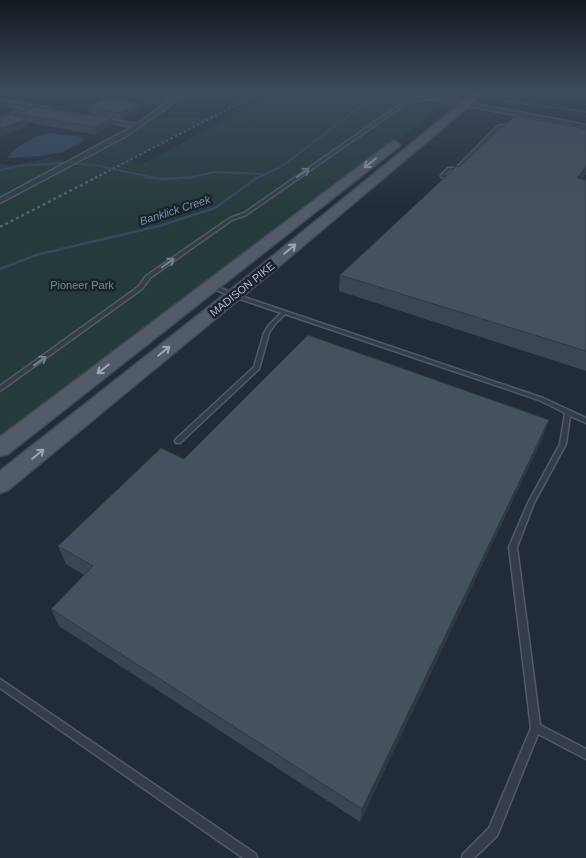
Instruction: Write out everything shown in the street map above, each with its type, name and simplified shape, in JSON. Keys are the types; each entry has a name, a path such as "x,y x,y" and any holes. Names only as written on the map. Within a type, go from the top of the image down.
{"main road":[{"name":"MADISON PIKE","path":"0,484 259,275 423,131"},
{"name":"MADISON PIKE","path":"0,448 405,136"}],"street":[{"path":"0,201 130,131"}],"lane":[{"path":"0,389 140,288 148,277 231,219 245,214 364,131"},
{"path":"457,169 494,131"},
{"path":"211,286 541,399 586,421"},
{"path":"178,441 257,368 261,359 264,337 285,312"},
{"path":"468,858 493,832 536,728 512,546 531,502 563,444 568,412"},
{"path":"0,682 252,858"},
{"path":"536,728 586,754"}],"green space":[{"name":"Pioneer Park","path":"126,131 185,131 129,160 142,164 204,131 410,131 0,448 0,164 17,165 48,158 73,162"}],"water":[{"path":"50,133 82,137 84,141 62,152 41,156 7,158 15,149 26,142"}],"building":[{"path":"498,131 586,131 586,166 577,178 586,180 586,351 340,275 457,166 459,167"},
{"path":"308,335 549,420 362,809 51,609 93,566 58,546 161,448 184,459"}],"waterway":[{"name":"Banklick Creek","path":"257,178 281,167 328,131"},
{"path":"0,170 18,166 61,163 95,165 155,178"},
{"path":"192,177 215,172 262,174"},
{"path":"145,177 164,179 192,177"},
{"name":"Banklick Creek","path":"0,269 36,255 159,226 215,208 258,177"}],"railway":[{"path":"95,178 186,131"},
{"path":"0,227 97,177"}]}
